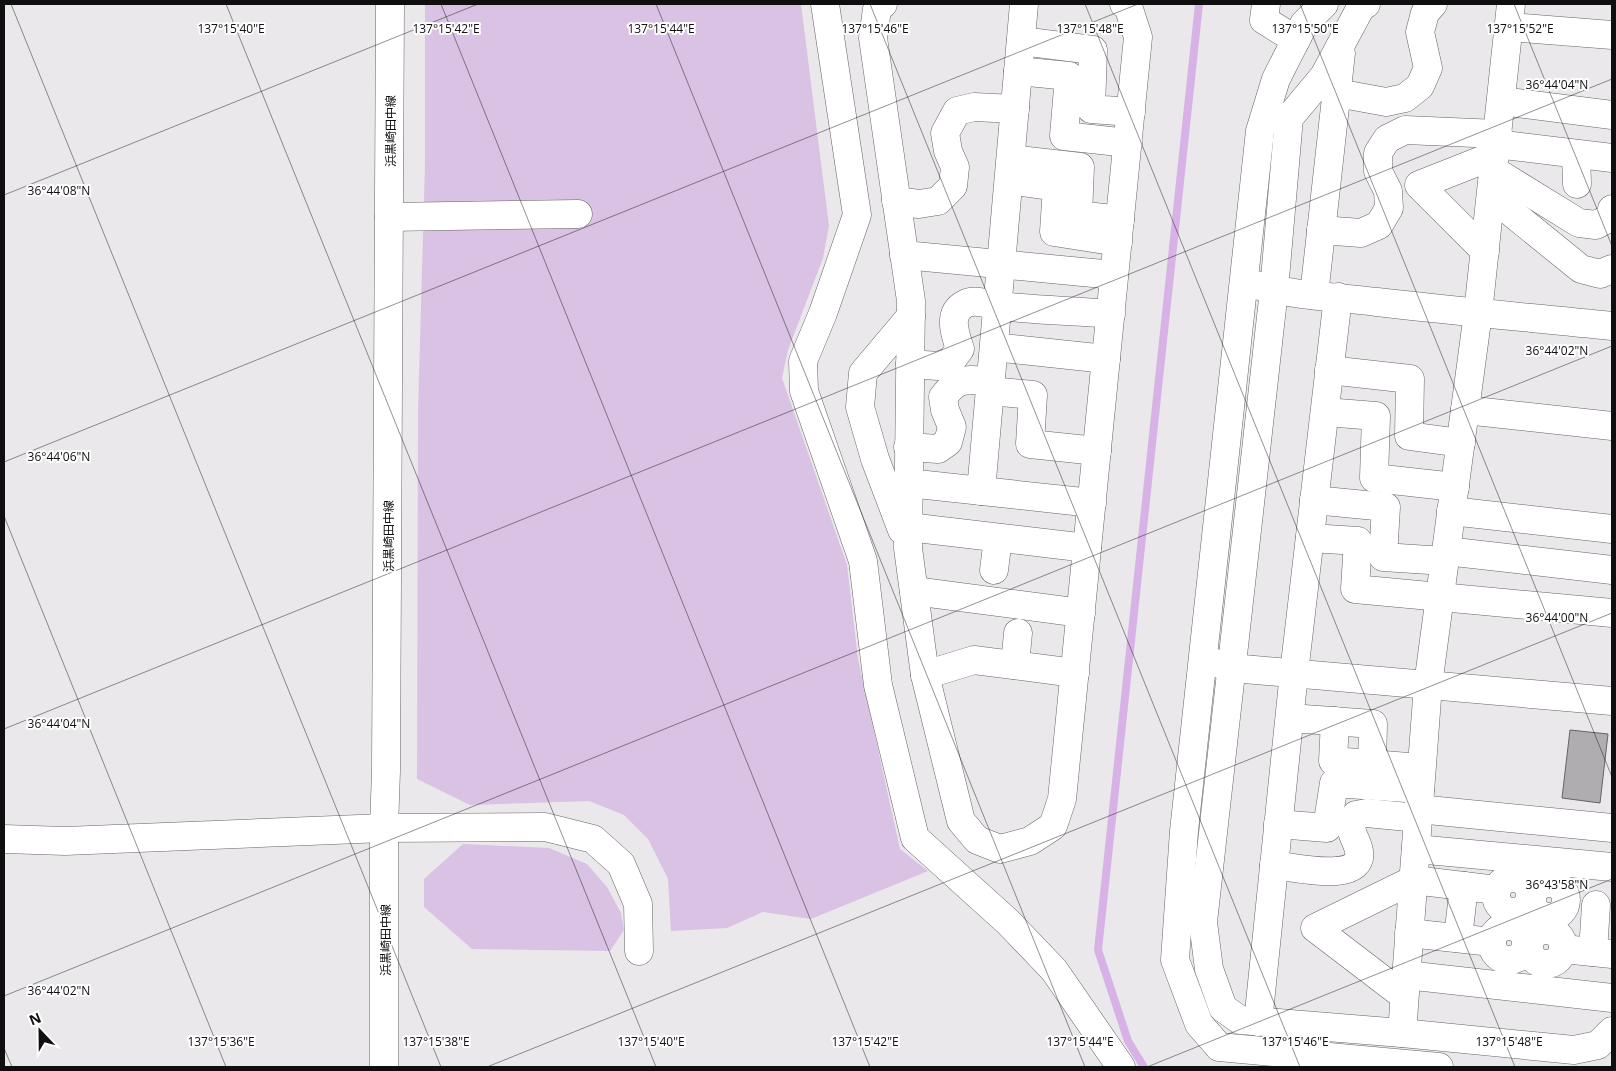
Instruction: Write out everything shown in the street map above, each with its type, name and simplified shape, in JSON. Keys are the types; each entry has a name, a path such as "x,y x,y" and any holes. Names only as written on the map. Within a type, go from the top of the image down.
{"street":[{"name":"浜黒崎田中線","path":"384,1067 390,4"},
{"path":"825,4 857,215 823,313 803,361 804,391 863,560 878,686 915,838 1008,922 1054,970 1121,1067"},
{"path":"883,4 877,9 873,38 911,301 908,537 925,675 961,821 977,840 1000,849 1030,841 1053,826 1062,799 1138,37 1128,6 1124,4"},
{"path":"981,491 1024,4"},
{"path":"1266,4 1264,20 1296,40"},
{"path":"1324,4 1304,24 1276,79 1260,131 1184,831 1175,960 1199,1024 1219,1047 1439,1067"},
{"path":"1366,4 1361,7 1324,76 1289,118 1274,290 1203,922 1209,969 1224,1008 1240,1020 1402,1033 1574,1050 1598,1045 1612,1031"},
{"path":"1337,92 1386,102 1405,98 1420,86 1428,68 1420,32 1425,13 1433,4"},
{"path":"1402,1033 1428,685 1478,313 1501,101 1507,11 1612,35"},
{"path":"1021,41 1093,50 1091,109 1131,112"},
{"path":"1258,1022 1294,673 1330,370 1321,230 1342,42"},
{"path":"1018,71 1069,76 1064,136 1128,143"},
{"path":"1501,101 1612,115"},
{"path":"896,201 919,204 938,201 953,186 955,167 948,151 945,133 958,111 974,106 1015,109"},
{"path":"1321,230 1361,233 1379,225 1389,208 1388,191 1378,171 1378,152 1387,139 1405,130 1495,160 1579,223 1596,226 1611,217 1612,209"},
{"path":"1576,154 1577,184"},
{"path":"1485,251 1419,185 1495,160 1576,154 1612,158"},
{"path":"1495,160 1581,269 1600,274 1612,269"},
{"path":"1010,170 1080,167 1078,215 1119,231"},
{"path":"390,217 578,214"},
{"path":"904,255 1114,275"},
{"path":"1243,281 1274,290 1612,326"},
{"path":"910,364 938,366 951,361 960,349 953,324 956,312 966,304 977,301 998,306 1111,314"},
{"path":"908,537 875,459 860,407 863,373 910,316"},
{"path":"994,347 1106,359"},
{"path":"1330,370 1410,379 1409,436 1461,443"},
{"path":"908,447 938,449 948,442 952,428 945,410 943,397 952,385 966,380 1033,395 1030,444 1097,451"},
{"path":"1465,410 1612,426"},
{"path":"1324,412 1376,416 1374,478 1453,499 1612,529"},
{"path":"908,483 1092,503"},
{"path":"1314,500 1386,507 1383,557 1445,556 1612,570"},
{"path":"908,537 998,538 1087,548"},
{"path":"994,570 998,538"},
{"path":"1310,538 1358,541 1355,589 1612,613"},
{"path":"914,591 1081,613"},
{"path":"1014,665 1018,633"},
{"path":"1202,658 1232,668 1612,701"},
{"path":"925,675 974,660 1075,673"},
{"path":"1290,718 1373,724 1372,765"},
{"path":"1335,721 1333,761 1372,765 1419,796"},
{"path":"1278,824 1327,828 1334,783 1612,828"},
{"path":"1274,865 1330,872 1343,871 1355,865 1360,856 1350,824 1356,815 1419,796"},
{"path":"4,839 64,841 384,828 544,826 593,839 621,864 638,904 639,951"},
{"path":"1416,849 1612,867"},
{"path":"1496,890 1413,880 1315,928 1405,986 1612,998"},
{"path":"1458,938 1464,886"},
{"path":"1409,933 1492,942 1499,930 1509,926 1520,930 1528,945 1536,934 1546,930 1557,934 1563,943 1563,949 1602,953 1604,906 1566,902"}],"shaded area":[{"path":"425,4 801,4 829,226 823,258 788,350 782,378 847,565 858,659 900,849 928,871 811,919 763,912 727,928 671,931 668,879 648,839 624,815 589,801 470,805 417,779 418,412 425,164"},
{"path":"463,844 549,848 587,864 607,887 621,913 624,930 610,951 472,949 424,907 424,879"}],"building":[{"path":"1570,730 1608,734 1600,803 1562,798"}],"waterway":[{"path":"1144,1067 1128,1041 1098,950 1199,4"}]}
